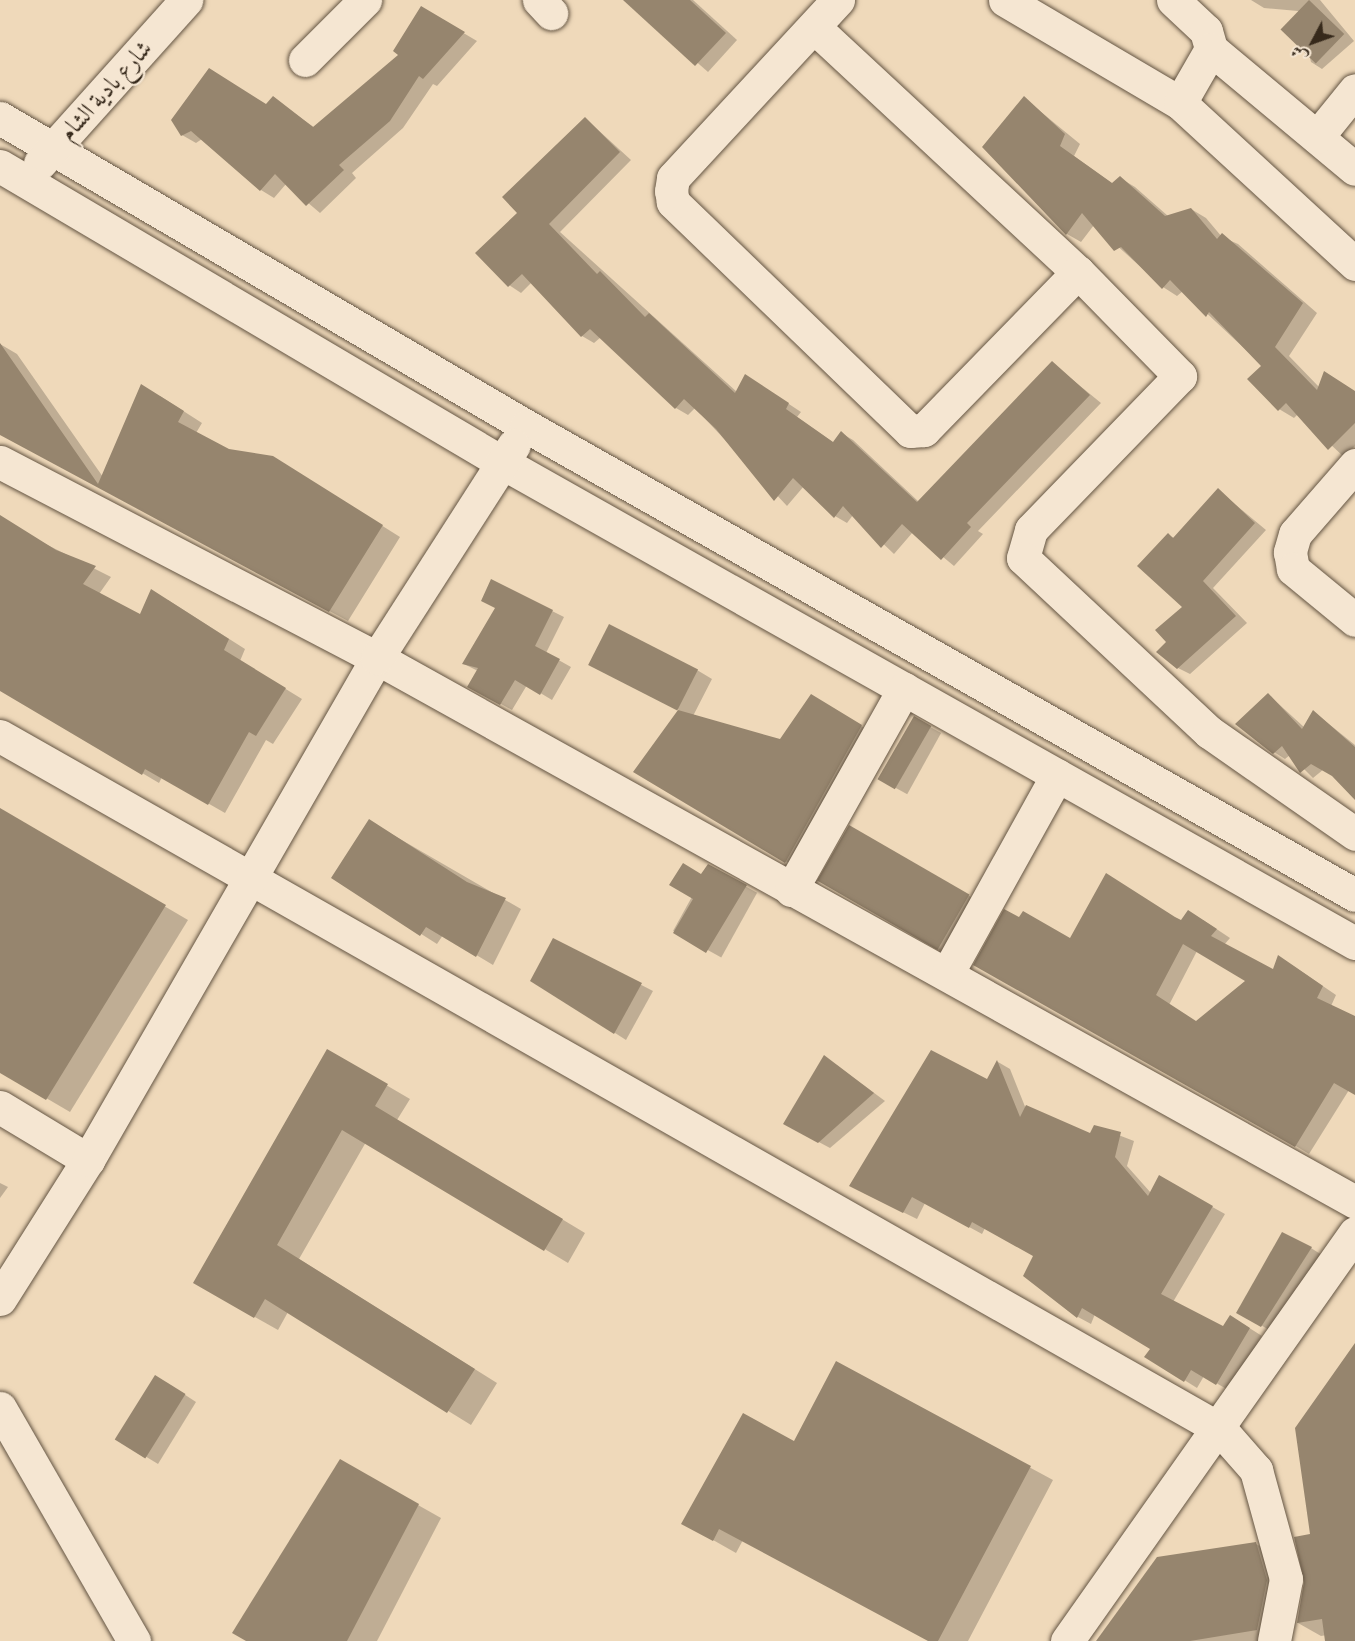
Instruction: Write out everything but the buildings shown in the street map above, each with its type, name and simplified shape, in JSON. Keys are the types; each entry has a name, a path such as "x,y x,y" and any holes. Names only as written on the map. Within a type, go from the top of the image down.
{"street":[{"name":"شارع بادية الشام","path":"13,173 53,148 186,0"},
{"path":"305,60 365,0"},
{"path":"838,0 815,28 673,178 673,202 910,431 939,421 1078,272"},
{"path":"1005,0 1180,103 1355,264"},
{"path":"1173,0 1206,30 1211,49 1355,169"},
{"path":"815,28 1078,272 1180,376 1031,530 1023,558 1209,732 1355,834"},
{"path":"1180,103 1211,49"},
{"path":"1317,137 1355,90"},
{"path":"0,118 526,426 1355,895"},
{"path":"13,173 502,463 1355,943"},
{"path":"0,1299 88,1160 254,879 377,658 526,426"},
{"path":"0,462 377,658 791,890 948,972 1355,1202"},
{"path":"1355,465 1295,534 1290,552 1293,569 1355,620"},
{"path":"791,890 904,689"},
{"path":"0,736 1220,1429 1256,1470 1286,1579 1274,1641"},
{"path":"948,972 1057,775"},
{"path":"0,1107 88,1160"},
{"path":"1067,1641 1220,1429 1355,1233"},
{"path":"0,1408 134,1641"}]}
